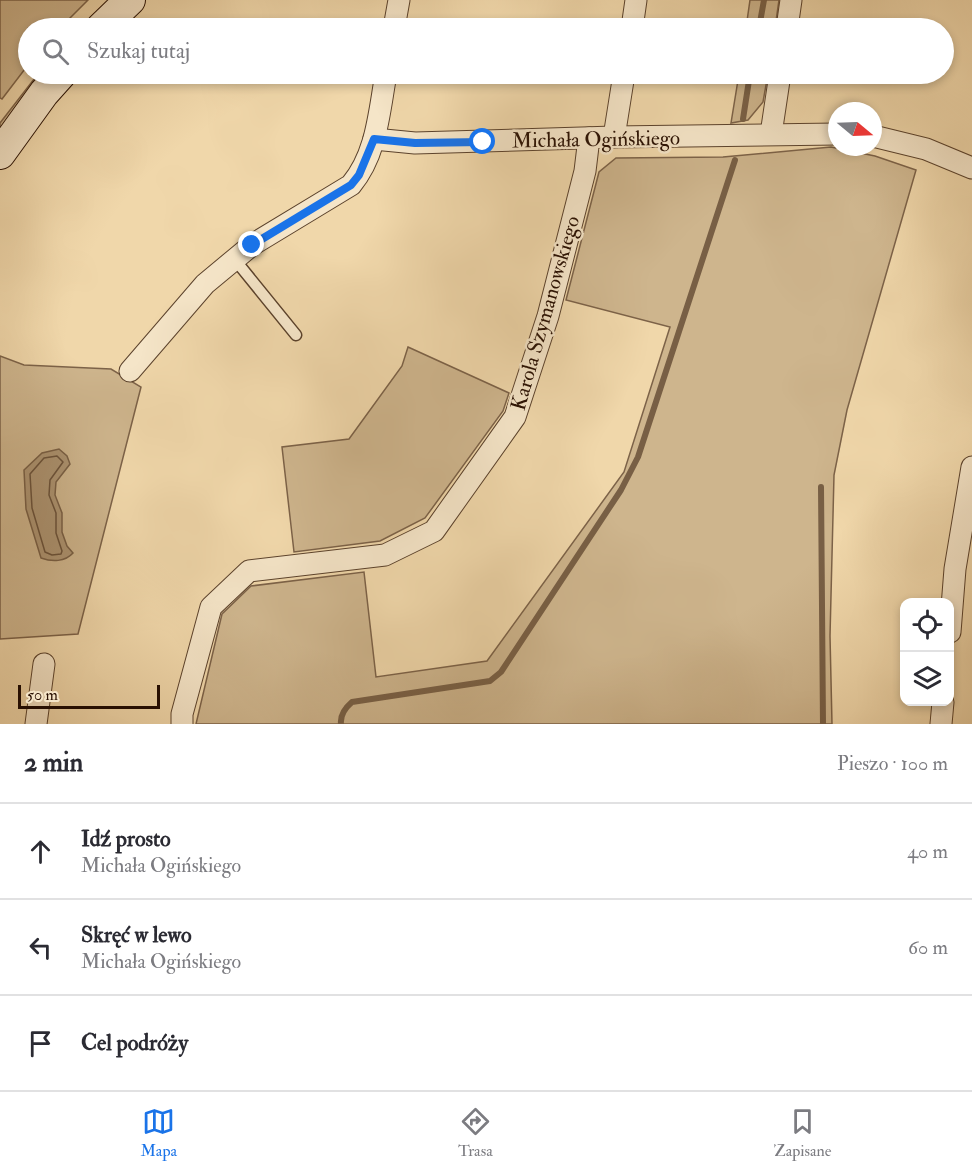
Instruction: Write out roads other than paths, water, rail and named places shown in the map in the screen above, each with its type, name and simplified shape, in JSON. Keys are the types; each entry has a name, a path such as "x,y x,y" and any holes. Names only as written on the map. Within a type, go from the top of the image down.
{"street":[{"path":"111,18 130,0"},
{"path":"396,18 399,0"},
{"path":"633,18 636,0"},
{"path":"788,18 791,0"},
{"path":"0,154 52,84"},
{"path":"130,370 205,284 236,261 252,245 351,185 359,175 374,139 384,84"},
{"path":"614,137 622,84"},
{"path":"771,134 778,84"},
{"name":"Michała Ogińskiego","path":"374,139 415,143 828,134"},
{"name":"Karola Szymanowskiego","path":"183,724 182,714 211,607 249,571 384,555 434,531 515,417 548,316 585,171 589,138"},
{"path":"882,138 926,148 972,168"},
{"path":"953,598 955,569 972,467"},
{"path":"36,724 44,664"},
{"path":"941,724 943,706"}],"lane":[{"path":"236,261 296,335"}],"water":[{"path":"59,449 67,456 70,464 56,482 55,495 62,513 62,532 67,546 73,553 62,560 54,561 41,558 26,509 24,470 42,453"}],"waterway":[{"path":"761,18 764,0"},
{"path":"743,119 748,84"},
{"path":"341,724 341,718 352,702 490,681 501,672 621,490 638,457 735,160"},
{"path":"821,487 823,724"}]}
